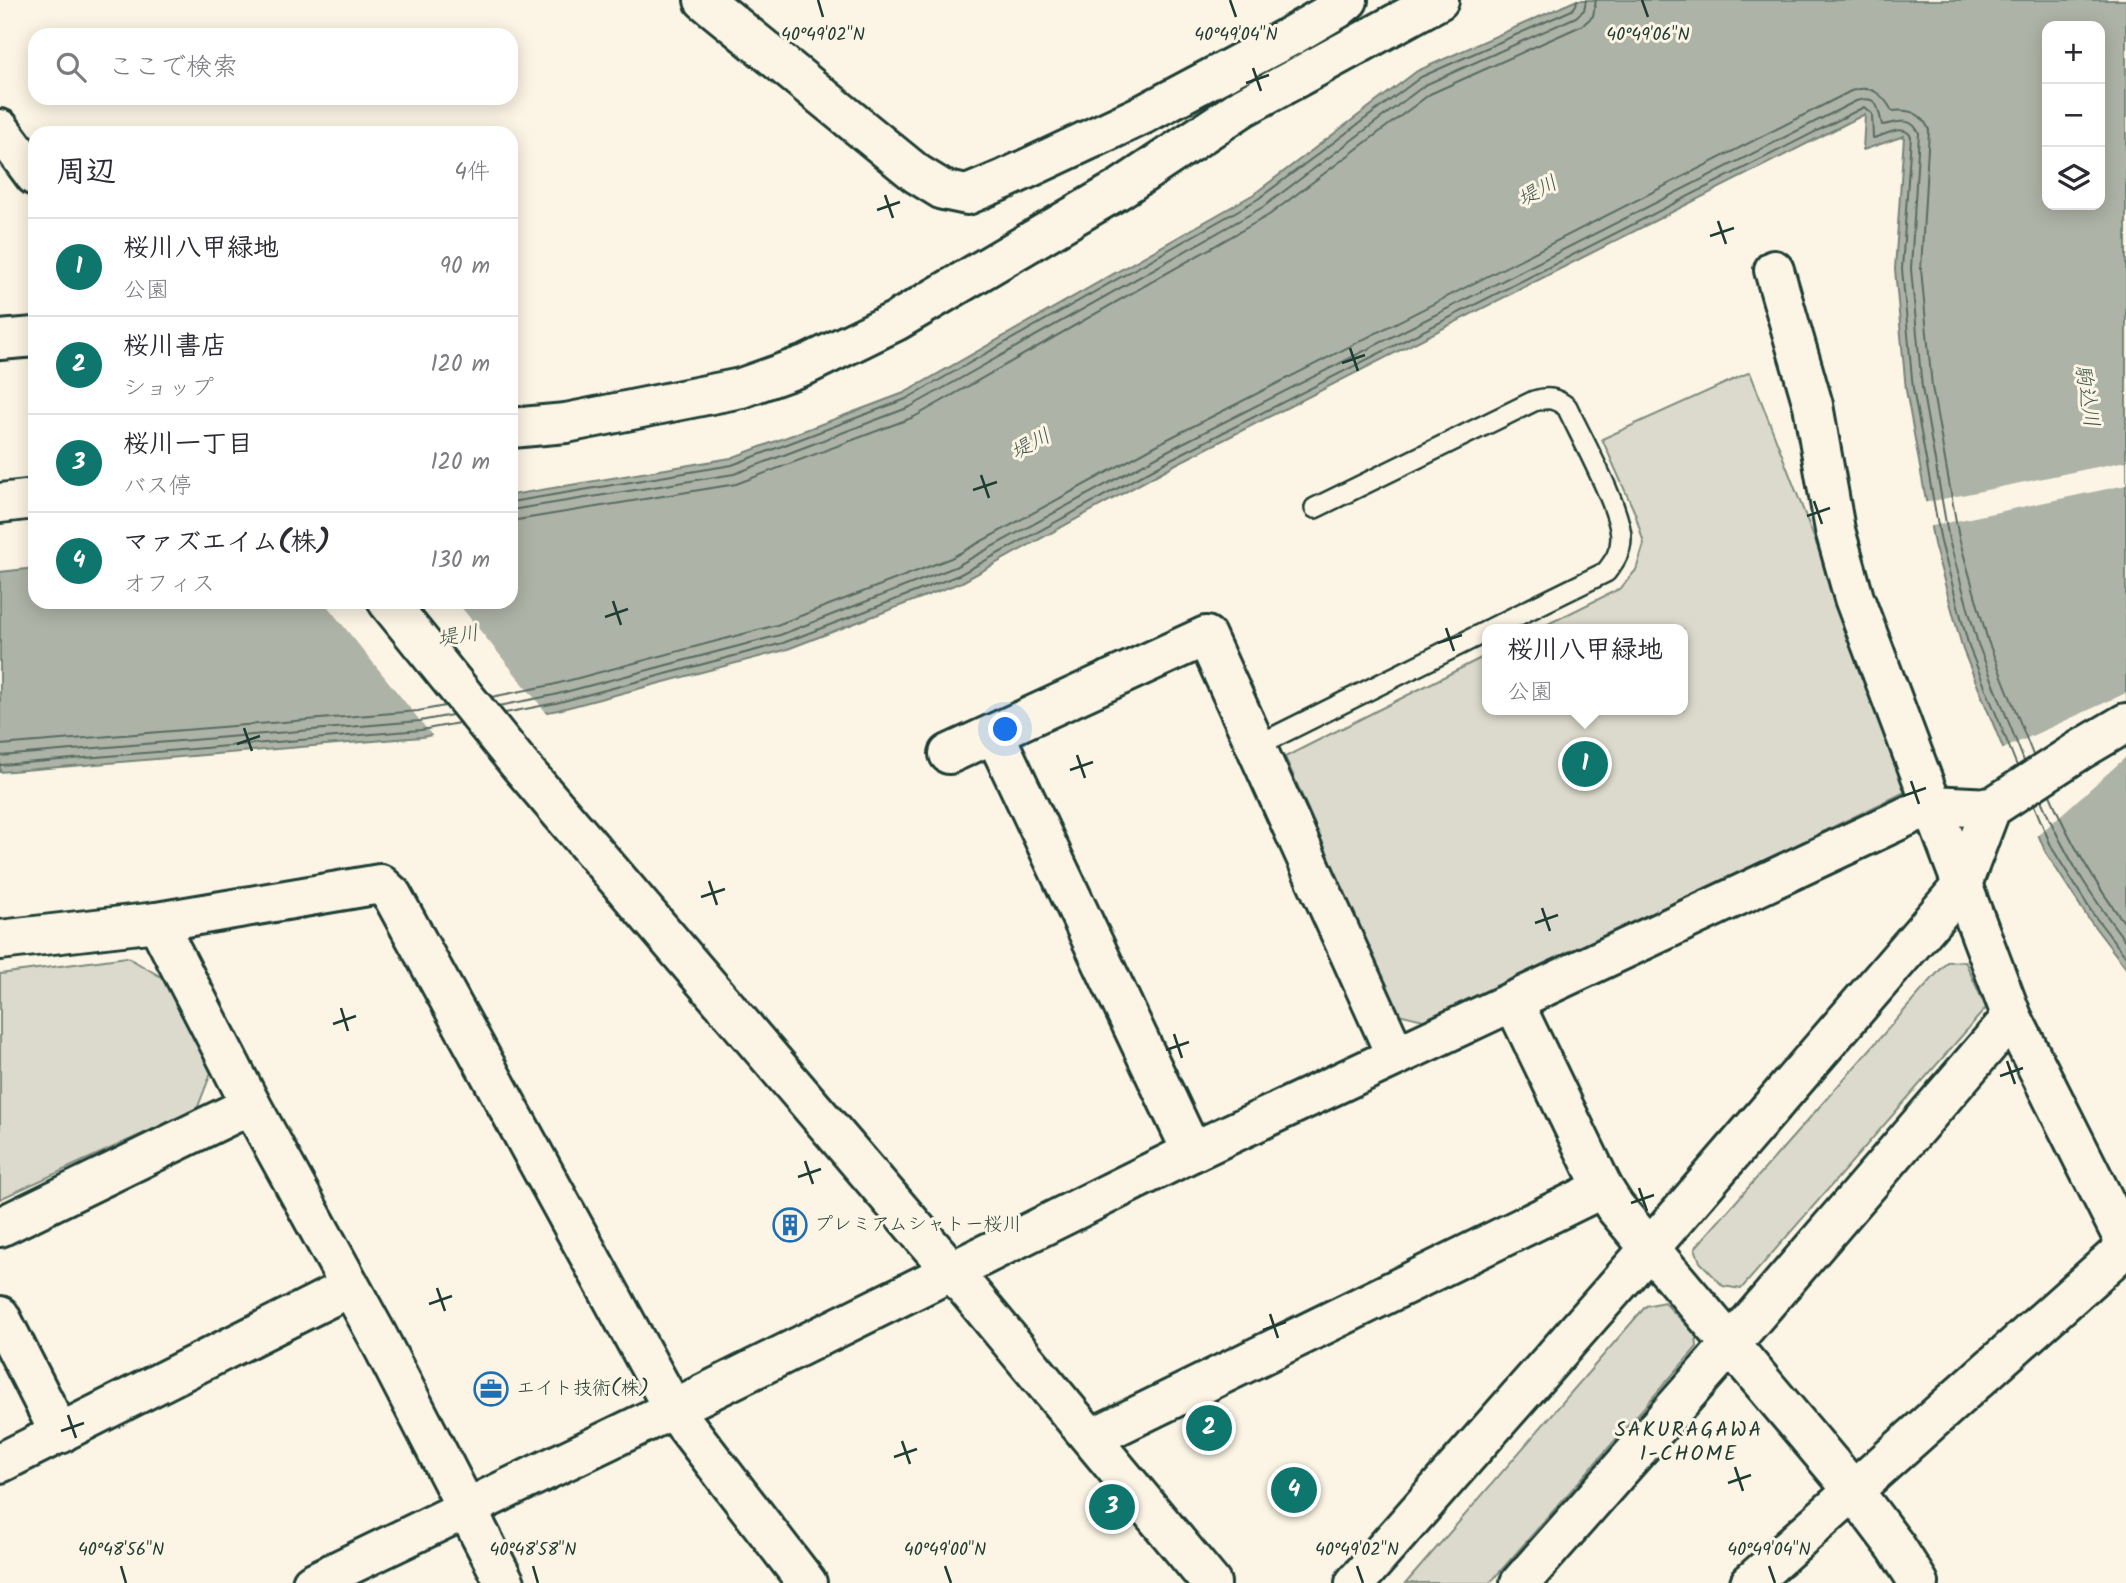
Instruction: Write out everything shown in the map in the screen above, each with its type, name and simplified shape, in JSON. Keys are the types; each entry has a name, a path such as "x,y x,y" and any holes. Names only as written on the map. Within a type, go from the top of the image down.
{"street":[{"path":"704,0 917,174 943,190 967,195 1072,150 1144,114 1289,37 1348,0"},
{"path":"518,427 566,423 741,388 808,364 896,321 1118,190 1243,107 1439,0"},
{"path":"0,129 28,167"},
{"path":"1750,1583 2126,1245 2012,1017 1854,598 1835,530 1812,405 1774,270"},
{"path":"0,340 28,338"},
{"path":"0,503 28,500"},
{"path":"394,609 519,764 952,1271 1212,1583"},
{"path":"950,754 1206,636 1396,1056"},
{"path":"312,1583 673,1409 1192,1152 1931,805 1991,808 2126,723"},
{"path":"995,735 1192,1152"},
{"path":"1355,1583 1650,1248 1961,887 1991,808"},
{"path":"0,940 138,922 157,922 380,884 392,895 673,1409 807,1583"},
{"path":"157,922 251,1105 377,1335 505,1583"},
{"path":"1513,1001 1603,1188 1615,1207 1853,1490 1919,1583"},
{"path":"1520,1583 1730,1345 2012,1017"},
{"path":"0,1227 251,1105"},
{"path":"1092,1437 1603,1188"},
{"path":"0,1464 349,1287"},
{"path":"0,1316 60,1434"}],"lane":[{"path":"1315,508 1534,401 1549,397 1558,400 1567,407 1618,518 1621,540 1616,559 1606,572 1501,624"},
{"path":"1256,746 1482,633"}],"shaded area":[{"path":"1750,372 1911,789 1432,1022 1398,1014 1285,757 1482,658 1482,715 1688,715 1688,624 1548,624 1621,588 1636,570 1644,544 1635,513 1602,439"},
{"path":"127,957 168,981 211,1073 197,1109 0,1199 0,974"},
{"path":"1965,961 1986,1008 1741,1289 1723,1286 1700,1262 1695,1248 1947,962"},
{"path":"1664,1302 1696,1335 1697,1347 1490,1583 1406,1583 1646,1306"}],"water":[{"path":"1577,0 2126,0 2126,968 2088,918 2045,851 1963,650 1934,544 1906,390 1895,269 1904,136 1863,150 1865,114 1176,464 962,582 785,650 558,710 422,737 0,772 0,572 28,569 28,609 518,609 518,494 731,458 904,393 1254,194 1417,71"}],"pier":[{"path":"2126,461 2126,485 1927,527 1923,503"},
{"path":"330,609 463,609 549,716 434,738"},
{"path":"2126,693 2126,757 2036,837 1999,751"}],"place":[{"name":"桜川八甲緑地","path":"1585,764"},
{"name":"プレミアムシャトー桜川","path":"790,1225"},
{"name":"エイト技術(株)","path":"491,1389"},
{"name":"桜川書店","path":"1209,1428"},
{"name":"マァズエイム(株)","path":"1294,1490"},
{"name":"桜川一丁目","path":"1112,1507"}],"district":[{"name":"SAKURAGAWA 1-CHOME","path":"1689,1442"}],"water label":[{"name":"堤川","path":"1538,192"},
{"name":"駒込川","path":"2086,396"},
{"name":"堤川","path":"1031,445"},
{"name":"堤川","path":"458,637"}]}
